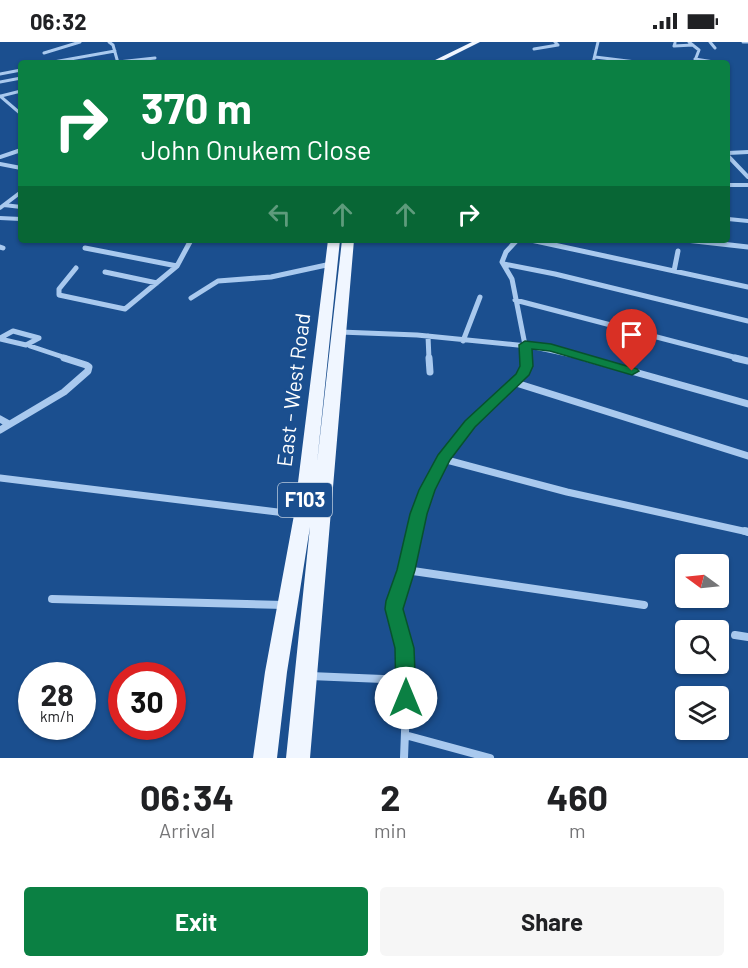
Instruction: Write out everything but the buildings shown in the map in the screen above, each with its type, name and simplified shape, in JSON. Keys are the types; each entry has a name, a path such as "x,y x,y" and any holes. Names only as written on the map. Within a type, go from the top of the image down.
{"main road":[{"path":"439,60 472,45 486,42"},
{"path":"446,60 472,45"},
{"name":"East - West Road","path":"265,758 287,605 303,515 334,243"},
{"name":"East - West Road","path":"298,758 348,243"}],"street":[{"path":"44,53 81,42"},
{"path":"109,42 117,60"},
{"path":"534,49 557,46 555,42"},
{"path":"594,60 598,42"},
{"path":"710,42 715,48"},
{"path":"743,42 748,42"},
{"path":"675,43 674,45 691,43 699,50 694,60"},
{"path":"65,60 115,51"},
{"path":"692,51 697,52"},
{"path":"595,57 620,60"},
{"path":"136,60 154,58"},
{"path":"0,74 18,71"},
{"path":"0,82 18,79"},
{"path":"0,96 18,92"},
{"path":"0,96 18,111"},
{"path":"0,101 6,100"},
{"path":"0,157 18,151"},
{"path":"741,152 748,159"},
{"path":"730,154 748,152"},
{"path":"730,157 748,177"},
{"path":"0,164 18,167"},
{"path":"730,164 735,164"},
{"path":"730,185 748,185"},
{"path":"1,206 18,194"},
{"path":"1,206 18,207"},
{"path":"0,218 18,219"},
{"path":"730,219 748,221"},
{"path":"76,268 59,289 58,295 125,309 177,266 189,243"},
{"path":"404,758 407,680 405,648 394,609 406,570 418,514 443,459 470,424 516,383 526,366 525,345 512,279 503,258 515,243"},
{"path":"545,243 748,287"},
{"path":"713,243 748,247"},
{"path":"85,248 177,266"},
{"path":"675,271 678,251"},
{"path":"191,298 218,280 271,277 332,264"},
{"path":"504,264 555,274 748,321"},
{"path":"105,272 157,283"},
{"path":"463,341 480,297"},
{"path":"515,300 748,360"},
{"path":"0,339 13,331 39,337 30,346"},
{"path":"339,332 428,336 558,350 748,404"},
{"path":"428,336 430,372"},
{"path":"0,339 30,346 89,368 64,392 0,430"},
{"path":"516,383 748,456"},
{"path":"0,419 9,424"},
{"path":"443,459 567,492 748,532"},
{"path":"0,478 303,515"},
{"path":"406,570 644,605"},
{"path":"52,598 287,605"},
{"path":"735,635 748,637"},
{"path":"306,675 407,680"},
{"path":"405,735 490,758"}],"route":[{"path":"406,698 405,648 394,609 395,601 406,570 418,514 443,459 470,424 522,375 526,366 525,345 551,348 632,371"}]}
